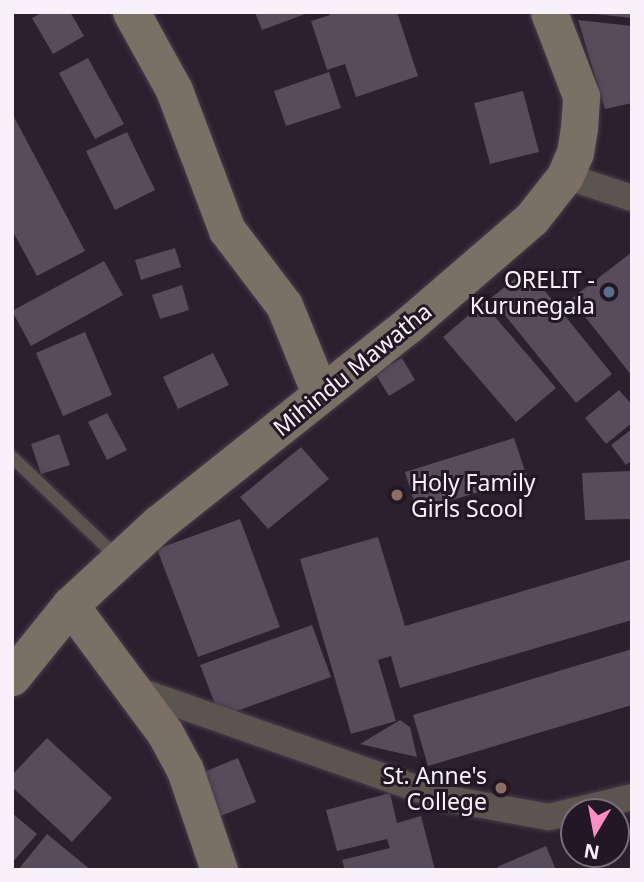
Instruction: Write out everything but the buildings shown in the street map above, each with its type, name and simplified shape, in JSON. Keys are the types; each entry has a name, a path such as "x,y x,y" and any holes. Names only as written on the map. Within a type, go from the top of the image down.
{"street":[{"path":"131,12 174,90 227,230 284,305 320,393"},
{"name":"Mihindu Mawatha","path":"12,677 70,605 159,523 484,261 532,218 565,176 575,153 582,96 549,12"},
{"path":"565,176 632,198"},
{"path":"70,605 137,690 185,770 219,870"},
{"path":"137,690 444,798 549,817 632,797"}],"lane":[{"path":"12,457 120,560"}],"place":[{"name":"ORELIT - Kurunegala","path":"609,292"},
{"name":"Holy Family Girls Scool","path":"397,495"},
{"name":"St. Anne's College","path":"501,788"}]}
